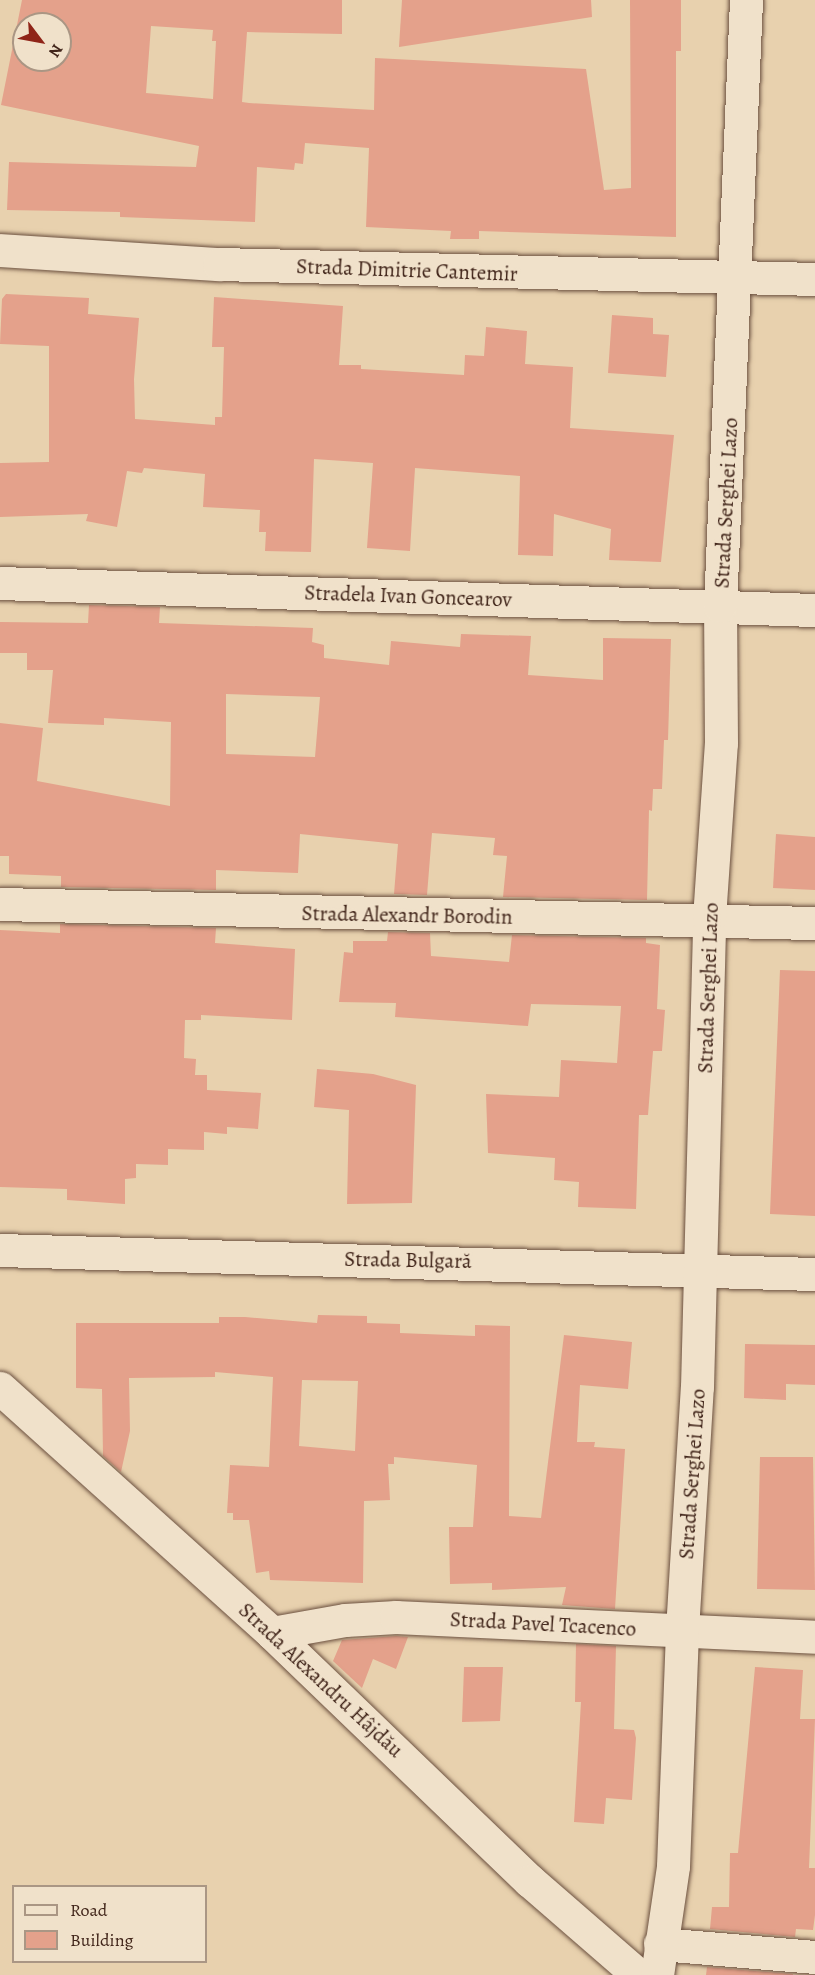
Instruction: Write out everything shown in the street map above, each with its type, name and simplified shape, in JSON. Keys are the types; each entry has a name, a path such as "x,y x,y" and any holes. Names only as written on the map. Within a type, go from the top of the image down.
{"street":[{"name":"Strada Serghei Lazo","path":"659,1960 673,1866 682,1630 697,1387 709,918 721,742 720,606 747,0"},
{"name":"Strada Dimitrie Cantemir","path":"0,250 219,264 420,271 815,279"},
{"name":"Stradela Ivan Goncearov","path":"0,583 815,610"},
{"name":"Strada Alexandr Borodin","path":"0,904 363,915 709,918 815,923"},
{"name":"Strada Bulgară","path":"0,1250 815,1274"},
{"name":"Strada Alexandru Hâjdău","path":"0,1388 272,1634 530,1881 638,1975"},
{"name":"Strada Pavel Tcacenco","path":"272,1634 345,1620 396,1617 815,1636"},
{"path":"659,1960 815,1957"}],"building":[{"path":"22,0 342,0 342,34 247,32 242,102 249,103 374,110 375,58 586,69 604,190 631,188 630,0 681,0 681,51 676,51 676,237 479,231 479,239 450,239 451,231 366,227 369,148 305,143 303,164 295,163 294,170 257,167 255,222 120,217 120,212 7,210 9,162 196,167 199,146 1,105 12,50 12,72 72,72 72,12 20,12","holes":["151,26 213,30 212,41 216,41 213,99 146,93"]},
{"path":"402,0 591,0 592,17 399,47"},
{"path":"6,294 89,298 88,314 139,318 134,379 135,419 215,425 215,417 222,417 224,347 212,347 214,297 343,306 339,365 361,365 361,369 464,375 465,355 484,356 486,327 527,331 525,364 573,367 570,428 674,435 661,562 609,560 611,529 554,514 553,556 518,555 520,476 415,468 410,551 367,548 373,463 314,459 311,552 265,551 266,532 259,532 260,510 203,507 205,474 144,468 142,473 127,471 117,527 86,521 88,514 0,517 0,463 49,462 49,346 0,344 2,299"},
{"path":"612,315 653,318 653,334 669,335 666,377 608,373"},
{"path":"89,605 160,607 159,623 313,628 312,642 324,645 324,658 389,665 391,641 460,647 461,634 531,636 528,675 603,680 603,638 671,639 668,740 664,740 662,789 653,789 652,811 649,810 647,900 503,897 507,856 493,855 495,838 432,833 427,895 394,894 398,844 300,834 298,873 216,870 216,890 61,887 61,876 9,874 9,856 0,856 0,723 43,728 37,781 170,806 171,722 104,718 104,725 48,723 53,670 27,670 27,653 0,653 0,622 88,623","holes":["226,694 320,697 315,757 226,754"]},
{"path":"776,834 815,837 815,890 773,888"},
{"path":"60,924 216,928 215,943 295,949 292,1020 201,1015 201,1020 185,1020 184,1058 196,1059 195,1075 207,1075 207,1090 261,1093 258,1129 227,1127 227,1134 204,1132 204,1150 168,1149 168,1165 136,1164 136,1178 125,1179 125,1204 67,1200 67,1189 0,1187 0,930 60,933"},
{"path":"388,932 430,933 431,956 509,962 512,935 646,938 646,943 660,945 657,1009 665,1010 662,1051 653,1051 648,1115 639,1115 636,1209 578,1207 579,1182 554,1180 555,1158 488,1153 486,1094 559,1097 561,1060 617,1063 621,1006 531,1004 528,1026 395,1017 396,1003 339,1002 344,952 353,953 353,941 387,941"},
{"path":"780,970 815,971 815,1216 770,1214"},
{"path":"317,1069 373,1074 416,1085 412,1203 347,1204 349,1110 314,1107"},
{"path":"318,1315 367,1316 367,1323 400,1324 400,1333 475,1336 475,1325 510,1326 509,1516 541,1518 564,1335 632,1342 628,1389 580,1385 577,1442 595,1442 594,1447 625,1449 615,1609 562,1605 566,1587 492,1590 492,1583 450,1584 449,1527 473,1527 477,1465 394,1457 394,1464 388,1464 390,1500 364,1501 363,1583 270,1580 269,1571 256,1573 249,1520 233,1520 233,1513 227,1513 230,1465 269,1467 273,1377 215,1372 215,1377 129,1378 130,1431 121,1472 103,1456 102,1389 76,1388 76,1323 219,1323 219,1317 245,1317 317,1323","holes":["302,1380 358,1381 355,1451 299,1446"]},
{"path":"745,1344 815,1345 815,1385 786,1384 786,1400 744,1398"},
{"path":"760,1457 813,1457 815,1590 757,1589"},
{"path":"408,1637 396,1669 373,1659 362,1688 333,1661 342,1640"},
{"path":"576,1644 616,1646 614,1729 634,1730 636,1738 632,1800 606,1798 604,1824 574,1822 581,1702 575,1702"},
{"path":"464,1667 503,1667 500,1721 462,1722"},
{"path":"755,1667 803,1670 800,1719 815,1719 809,1868 815,1868 815,1915 813,1930 796,1929 795,1937 710,1929 712,1907 729,1907 730,1853 738,1853"},
{"path":"707,1967 793,1974 793,1975 706,1975"}]}
